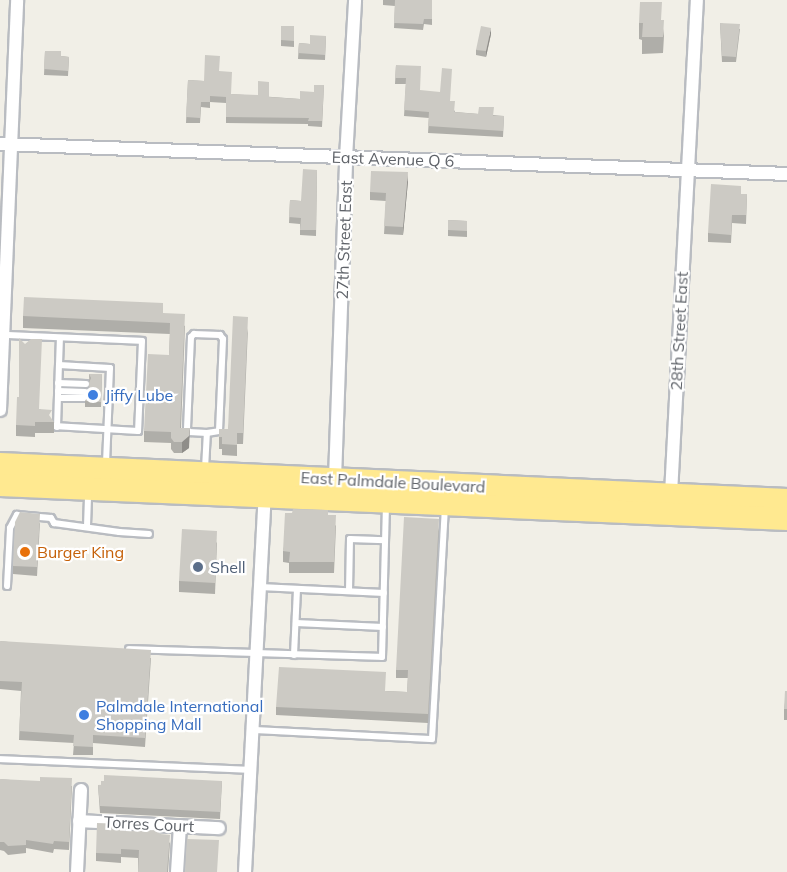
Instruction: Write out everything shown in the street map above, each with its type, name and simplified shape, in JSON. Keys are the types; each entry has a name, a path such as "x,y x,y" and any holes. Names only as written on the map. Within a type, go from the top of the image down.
{"highway":[{"name":"East Palmdale Boulevard","path":"0,464 205,473 265,486 386,502 787,519"},
{"name":"East Palmdale Boulevard","path":"0,485 88,490 265,486 335,479 787,500"}],"street":[{"path":"0,410 5,335 5,144 17,0"},
{"name":"27th Street East","path":"335,479 346,158 355,0"},
{"name":"28th Street East","path":"671,494 697,0"},
{"name":"East Avenue Q 6","path":"5,144 346,158 687,168 787,174"},
{"path":"245,872 265,486"},
{"path":"77,872 81,790"},
{"name":"Torres Court","path":"80,821 219,828"},
{"path":"177,872 180,826"}],"lane":[{"path":"195,334 220,335 223,339 219,431 207,433 189,432 187,429 191,337 195,334"},
{"path":"5,335 26,339 60,338 142,341 138,431 56,427 60,338"},
{"path":"58,365 110,368 110,384 105,396 106,468"},
{"path":"58,383 86,384"},
{"path":"102,384 110,384"},
{"path":"58,394 85,395"},
{"path":"205,473 207,433"},
{"path":"87,526 88,490"},
{"path":"124,648 382,657 386,502"},
{"path":"252,730 432,739 445,505"},
{"path":"7,586 12,520 17,515 51,518 54,522 119,532 149,534"},
{"path":"349,591 350,539 385,540"},
{"path":"260,587 384,593"},
{"path":"294,655 297,589"},
{"path":"296,623 383,627"},
{"path":"0,759 250,770"}],"building":[{"path":"395,0 432,0 432,19 424,19 423,24 394,23"},
{"path":"640,2 662,2 663,37 642,37 643,23 639,23"},
{"path":"720,23 740,24 736,57 722,56"},
{"path":"281,26 294,26 294,41 281,40"},
{"path":"481,26 491,28 486,51 476,50"},
{"path":"310,35 326,36 325,55 298,53 299,43 310,44"},
{"path":"45,51 61,51 61,56 69,57 68,71 44,69"},
{"path":"205,55 220,56 219,71 232,72 231,94 258,95 258,81 269,82 269,97 300,99 300,91 314,92 314,85 324,85 322,121 308,121 309,118 226,117 226,97 210,96 210,102 201,102 200,118 186,117 188,80 204,81"},
{"path":"396,65 421,66 420,90 440,92 442,68 452,69 450,101 455,101 454,112 478,114 479,107 494,107 493,116 504,116 503,131 428,126 429,112 404,110 406,78 395,78"},
{"path":"303,169 317,170 316,230 300,230 301,218 289,217 290,200 301,201"},
{"path":"371,171 408,172 403,227 384,226 386,193 370,192"},
{"path":"711,184 741,186 741,194 747,194 746,215 732,215 731,235 708,233"},
{"path":"448,220 467,221 467,231 448,230"},
{"path":"24,297 163,303 163,313 185,314 180,428 190,428 189,436 182,442 174,442 171,432 144,431 148,354 169,355 170,323 23,316"},
{"path":"233,316 248,317 243,433 237,433 237,445 222,444 222,437 219,437 219,429 228,429"},
{"path":"19,338 25,344 31,339 42,339 39,409 52,410 49,415 54,422 35,422 35,426 16,425 17,397 19,397"},
{"name":"Jiffy Lube","path":"89,374 102,374 101,402 85,401 90,393"},
{"path":"293,509 328,510 328,515 336,515 334,562 289,562 290,552 283,551 285,513 292,513"},
{"name":"Burger King","path":"20,512 40,514 37,567 13,566 15,522"},
{"path":"404,517 439,519 428,714 276,707 279,667 386,672 385,691 407,692 408,670 396,670"},
{"name":"Shell","path":"182,529 217,531 215,583 179,581"},
{"name":"Palmdale International Shopping Mall","path":"0,641 151,650 145,738 93,735 93,747 73,746 74,735 19,731 22,682 0,681"},
{"path":"785,691 787,691 787,709 784,709"},
{"path":"104,775 222,781 220,812 100,806 98,785 104,781"},
{"path":"40,777 72,778 69,842 54,841 53,844 26,840 26,845 8,846 0,842 0,779 40,781"},
{"path":"97,823 125,824 125,831 157,830 160,834 170,835 167,872 138,872 139,850 121,849 121,854 96,853"},
{"path":"187,839 219,840 217,872 185,872"}],"place":[{"name":"Jiffy Lube","path":"93,395"},
{"name":"Burger King","path":"25,552"},
{"name":"Shell","path":"198,567"},
{"name":"Palmdale International Shopping Mall","path":"84,715"}]}
